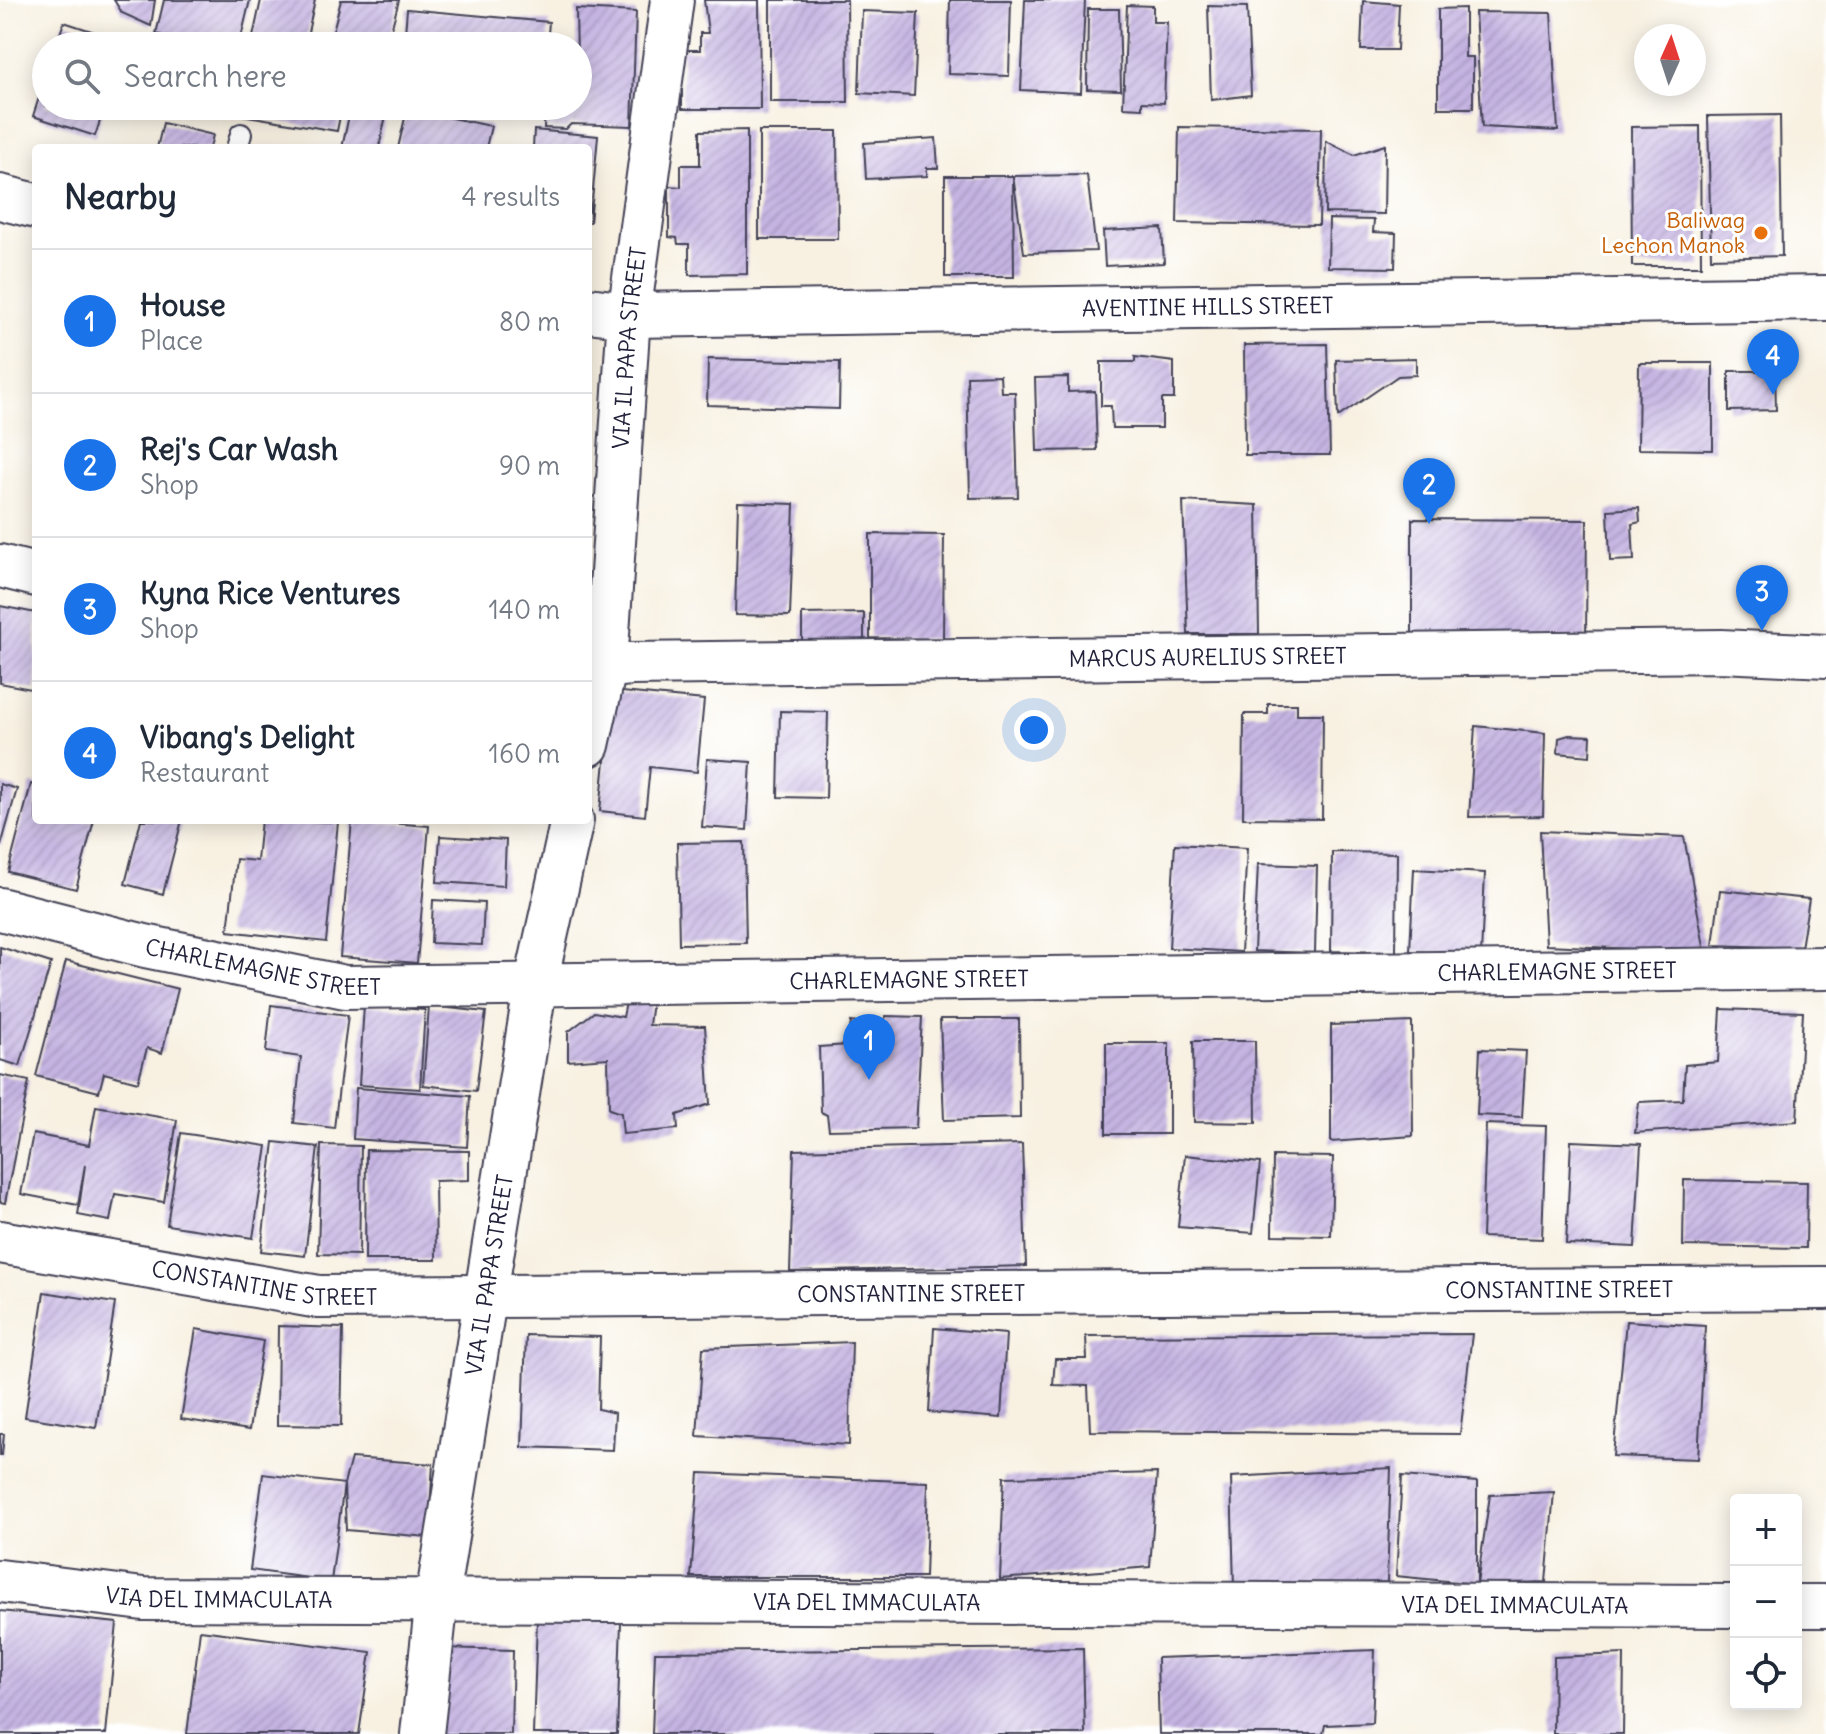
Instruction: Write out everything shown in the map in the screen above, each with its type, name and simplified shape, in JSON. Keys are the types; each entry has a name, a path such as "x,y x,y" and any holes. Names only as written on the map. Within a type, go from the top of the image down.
{"street":[{"name":"VIA IL PAPA STREET","path":"592,710 597,666 609,312 672,0"},
{"path":"0,197 32,205"},
{"name":"AVENTINE HILLS STREET","path":"609,312 1826,298"},
{"path":"0,566 32,574"},
{"name":"MARCUS AURELIUS STREET","path":"597,666 1721,651 1826,656"},
{"name":"VIA IL PAPA STREET","path":"422,1734 437,1599 536,982 571,824"},
{"name":"CHARLEMAGNE STREET","path":"0,909 145,946 345,987 536,982 1826,968"},
{"name":"CONSTANTINE STREET","path":"0,1242 319,1297 1826,1288"},
{"name":"VIA DEL IMMACULATA","path":"0,1581 143,1599 1730,1606"},
{"path":"1802,1606 1826,1606"}],"building":[{"path":"114,0 155,0 151,26 122,13"},
{"path":"164,0 250,0 242,32 156,32"},
{"path":"261,0 315,0 308,32 254,32"},
{"path":"341,0 399,0 391,32 333,32"},
{"path":"704,0 759,0 760,109 682,109 682,50 700,50 700,33 708,33"},
{"path":"770,0 847,0 848,102 770,102"},
{"path":"950,0 1011,0 1009,76 948,74"},
{"path":"1025,0 1085,0 1081,93 1021,90"},
{"path":"1363,1 1399,4 1397,50 1361,50"},
{"path":"1127,5 1153,6 1153,22 1167,22 1164,103 1142,102 1142,108 1123,107"},
{"path":"1208,6 1247,7 1251,95 1211,100"},
{"path":"1465,8 1465,57 1473,57 1473,108 1438,108 1438,9"},
{"path":"407,9 549,22 548,32 405,32"},
{"path":"576,9 636,12 632,126 571,124 566,129 544,128 544,120 592,120 592,32 576,32"},
{"path":"1088,9 1119,9 1121,90 1087,89"},
{"path":"862,11 918,13 914,96 859,93"},
{"path":"1475,12 1551,13 1558,131 1482,127"},
{"path":"64,22 94,32 61,32"},
{"path":"1780,115 1782,256 1711,258 1708,116"},
{"path":"45,120 100,120 95,136"},
{"path":"272,120 339,120 337,131"},
{"path":"348,120 385,120 380,144 343,144"},
{"path":"404,120 461,120 491,126 487,144 399,144"},
{"path":"163,123 213,135 211,144 158,144"},
{"path":"1700,126 1701,266 1632,266 1631,127"},
{"path":"1179,127 1321,129 1319,225 1177,223"},
{"path":"534,130 598,136 592,201 592,144 533,144"},
{"path":"747,130 747,274 689,275 689,244 678,244 677,238 669,237 669,186 681,187 681,165 700,165 700,131"},
{"path":"759,131 837,131 838,239 759,239"},
{"path":"936,138 938,168 927,168 927,176 866,179 864,143"},
{"path":"1326,141 1354,155 1385,145 1384,214 1325,213"},
{"path":"1087,175 1096,251 1024,253 1013,176"},
{"path":"945,176 1013,176 1014,277 945,277"},
{"path":"1329,219 1374,220 1373,232 1396,233 1395,268 1328,267"},
{"path":"1162,228 1164,263 1105,266 1103,231"},
{"path":"1327,344 1330,455 1245,455 1244,345"},
{"path":"1135,357 1174,362 1174,399 1162,399 1162,428 1112,428 1111,406 1101,406 1101,362 1135,362"},
{"path":"1416,358 1416,375 1398,376 1338,417 1336,360"},
{"path":"708,359 840,362 839,409 707,405"},
{"path":"1639,363 1713,363 1713,450 1638,449"},
{"path":"1729,371 1775,371 1776,410 1729,411"},
{"path":"1000,375 1001,392 1015,392 1018,497 970,498 967,376"},
{"path":"1068,377 1068,392 1095,391 1097,450 1037,451 1035,378"},
{"path":"1183,501 1257,505 1259,634 1188,634"},
{"path":"738,502 794,504 790,616 735,615"},
{"path":"1639,508 1640,522 1632,524 1634,560 1610,561 1608,510"},
{"path":"1412,519 1587,520 1586,639 1412,637"},
{"path":"870,534 944,535 943,639 870,638"},
{"path":"0,606 32,612 32,689 0,683"},
{"path":"864,613 864,657 802,658 802,614"},
{"path":"612,691 704,700 697,772 650,767 645,816 600,811"},
{"path":"1268,704 1297,704 1297,714 1323,714 1322,819 1243,818 1244,714 1268,714"},
{"path":"780,711 828,712 826,798 778,797"},
{"path":"1475,726 1545,733 1543,816 1469,817"},
{"path":"1591,736 1590,756 1558,753 1559,738"},
{"path":"707,759 751,762 747,830 702,827"},
{"path":"0,784 17,789 1,846 0,846"},
{"path":"31,784 32,824 93,824 76,889 8,872"},
{"path":"140,824 181,824 163,894 125,884"},
{"path":"261,824 338,824 326,942 228,931 236,859 257,861"},
{"path":"352,824 429,826 417,963 340,957"},
{"path":"1540,831 1684,837 1705,952 1546,945"},
{"path":"440,836 506,840 504,886 437,882"},
{"path":"744,842 746,943 679,944 677,843"},
{"path":"1175,844 1247,848 1241,952 1169,948"},
{"path":"1332,852 1397,853 1396,952 1331,951"},
{"path":"1258,864 1317,866 1315,953 1254,951"},
{"path":"1414,869 1485,873 1481,955 1410,951"},
{"path":"1720,890 1809,899 1801,948 1713,945"},
{"path":"433,900 484,903 482,945 431,943"},
{"path":"0,947 51,963 20,1066 0,1060"},
{"path":"66,961 178,989 162,1053 147,1048 138,1082 104,1073 99,1092 36,1076"},
{"path":"627,998 652,1002 649,1025 705,1026 710,1104 677,1115 678,1129 623,1134 621,1113 609,1109 608,1058 568,1061 568,1032 594,1012 623,1017"},
{"path":"271,1005 348,1015 334,1128 294,1123 301,1057 266,1052"},
{"path":"364,1005 425,1010 420,1089 359,1085"},
{"path":"429,1006 486,1012 476,1091 423,1085"},
{"path":"1721,1009 1803,1012 1797,1121 1635,1133 1639,1102 1683,1100 1685,1065 1718,1062"},
{"path":"886,1016 922,1017 916,1128 829,1130 827,1115 821,1112 819,1047 848,1045 851,1022 882,1027"},
{"path":"940,1019 1019,1019 1020,1118 944,1120"},
{"path":"1412,1022 1413,1136 1331,1142 1331,1025"},
{"path":"1193,1041 1255,1041 1256,1123 1194,1122"},
{"path":"1106,1043 1169,1043 1169,1134 1106,1134"},
{"path":"1480,1049 1526,1051 1522,1117 1477,1115"},
{"path":"0,1075 29,1081 5,1203 0,1202"},
{"path":"356,1088 470,1096 467,1147 353,1139"},
{"path":"96,1106 177,1120 164,1202 115,1194 110,1221 78,1215 85,1165 78,1205 21,1194 33,1134 89,1145"},
{"path":"1486,1124 1546,1126 1542,1239 1482,1237"},
{"path":"181,1133 267,1146 253,1238 167,1225"},
{"path":"1571,1141 1641,1144 1635,1247 1566,1244"},
{"path":"274,1142 318,1147 305,1256 261,1251"},
{"path":"1022,1144 1026,1266 790,1272 794,1150"},
{"path":"321,1145 361,1146 359,1255 318,1254"},
{"path":"366,1150 469,1151 469,1180 435,1181 436,1260 365,1260"},
{"path":"1185,1155 1260,1163 1253,1233 1178,1227"},
{"path":"1273,1156 1333,1157 1331,1236 1272,1235"},
{"path":"1684,1180 1807,1182 1806,1248 1683,1246"},
{"path":"44,1292 115,1303 96,1428 25,1417"},
{"path":"1626,1321 1705,1326 1698,1459 1613,1456"},
{"path":"278,1326 343,1328 341,1426 277,1425"},
{"path":"934,1328 1006,1334 1001,1418 929,1412"},
{"path":"196,1329 263,1341 249,1430 181,1419"},
{"path":"1472,1334 1460,1434 1090,1431 1088,1386 1053,1385 1055,1359 1087,1359 1086,1336"},
{"path":"526,1335 600,1337 598,1409 615,1413 613,1450 522,1447"},
{"path":"852,1342 849,1445 697,1436 703,1348"},
{"path":"0,1434 4,1434 2,1455 0,1455"},
{"path":"351,1458 433,1464 428,1537 346,1530 344,1484"},
{"path":"1391,1468 1387,1582 1234,1587 1231,1477"},
{"path":"699,1473 928,1482 925,1577 691,1577"},
{"path":"1157,1473 1150,1567 1000,1579 1004,1477"},
{"path":"263,1474 344,1484 331,1581 250,1570"},
{"path":"1402,1476 1477,1482 1477,1584 1396,1576"},
{"path":"1554,1492 1546,1582 1477,1584 1490,1495"},
{"path":"0,1611 117,1623 106,1734 0,1734"},
{"path":"537,1620 621,1622 617,1734 533,1734"},
{"path":"200,1630 371,1652 359,1734 187,1734"},
{"path":"440,1648 513,1650 511,1734 438,1734"},
{"path":"1083,1648 1085,1734 652,1734 655,1652"},
{"path":"1375,1650 1372,1723 1325,1725 1323,1734 1159,1734 1157,1658"},
{"path":"1624,1654 1623,1734 1553,1734 1554,1657"}],"place":[{"name":"Baliwag Lechon Manok","path":"1761,233"},
{"name":"Vibang's Delight","path":"1773,395"},
{"name":"Rej's Car Wash","path":"1429,524"},
{"name":"Kyna Rice Ventures","path":"1762,631"},
{"name":"House","path":"869,1080"}]}
